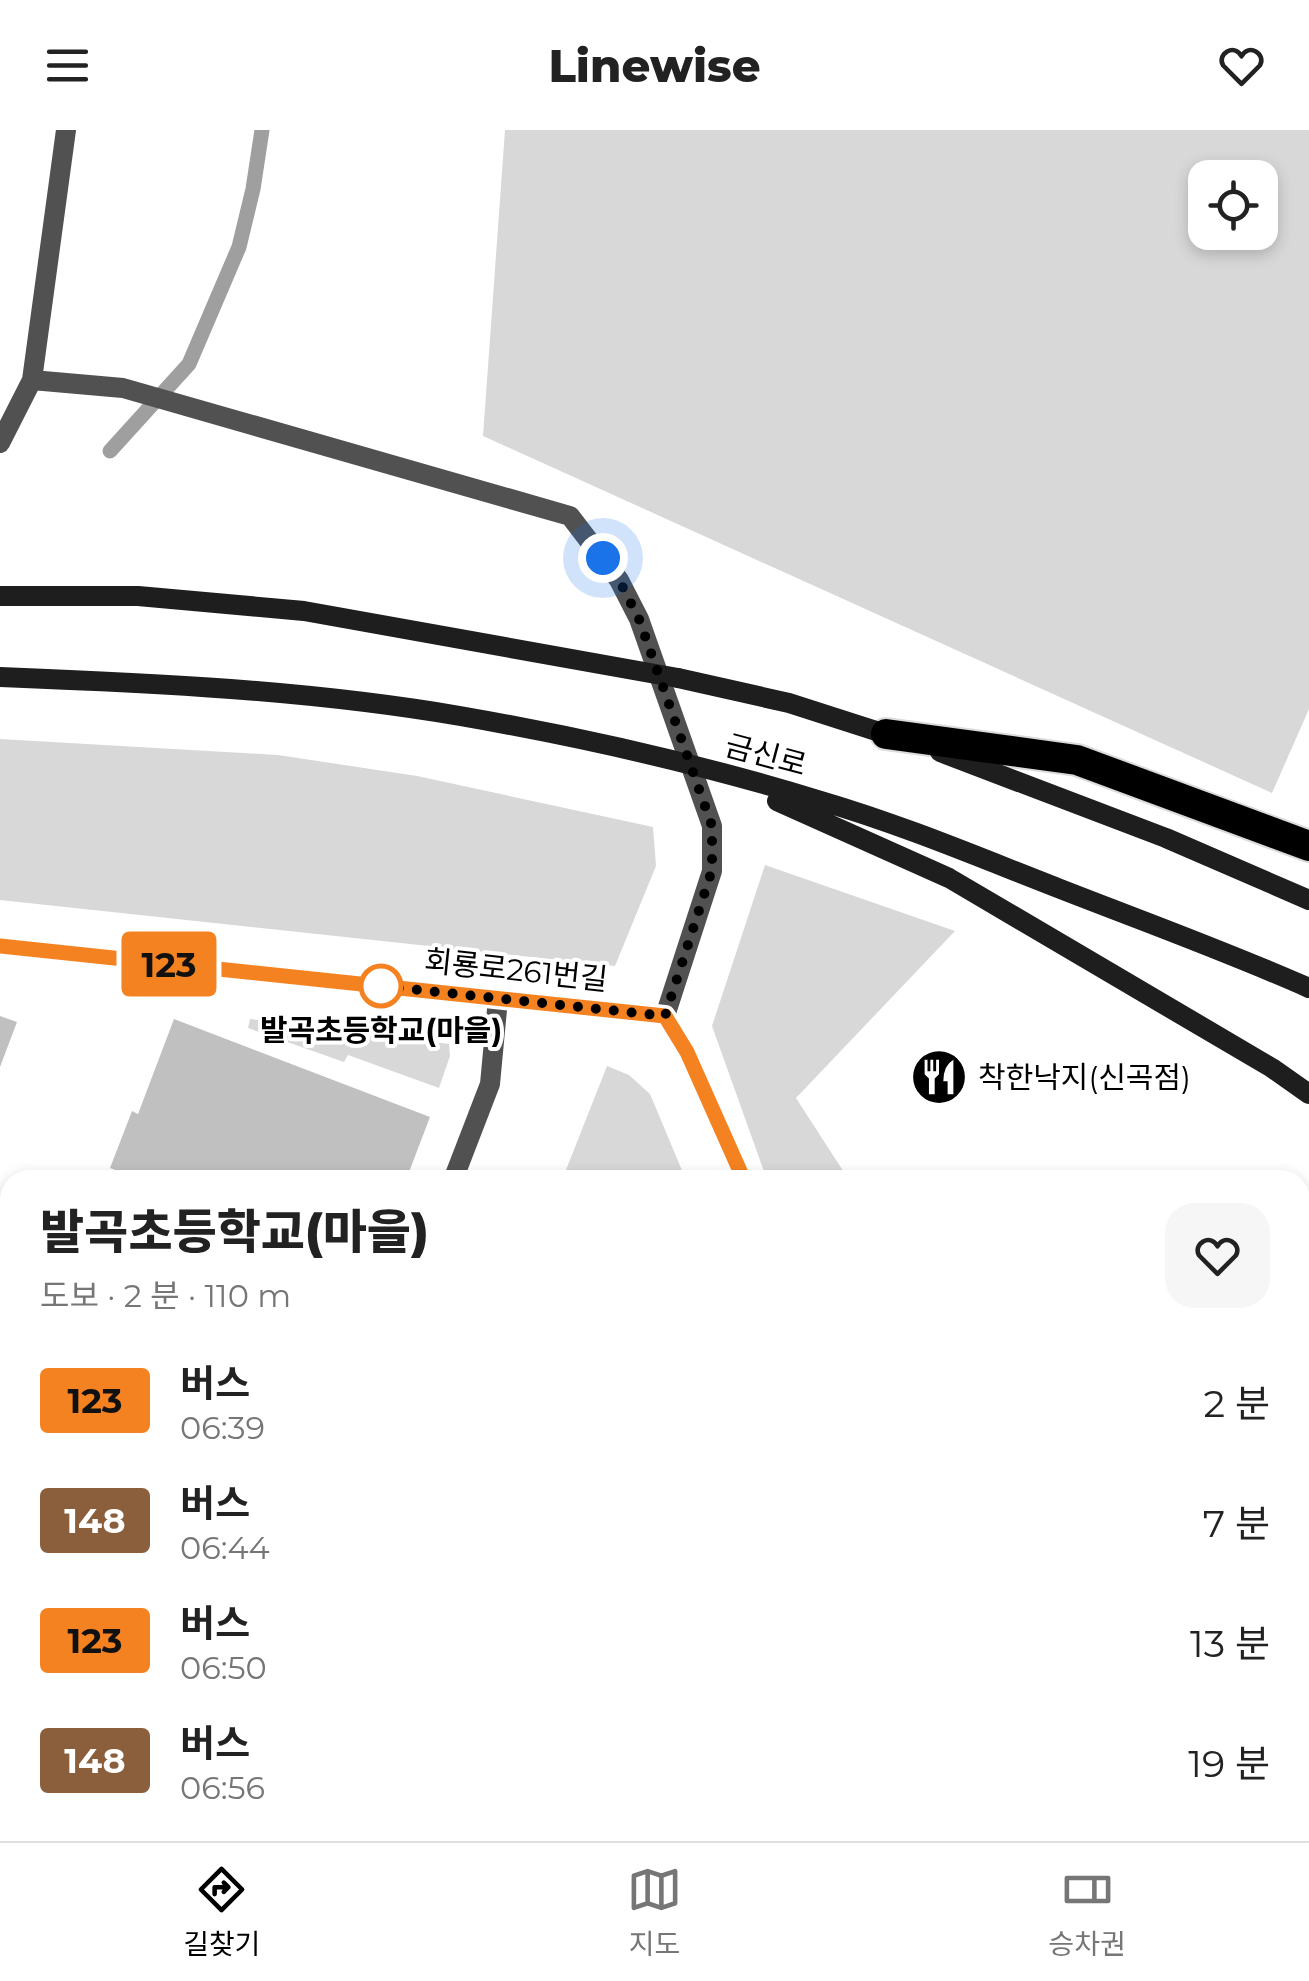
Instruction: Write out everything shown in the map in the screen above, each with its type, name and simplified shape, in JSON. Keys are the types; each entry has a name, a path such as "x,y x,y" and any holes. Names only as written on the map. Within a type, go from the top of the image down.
{"highway":[{"path":"886,734 1077,760 1309,846"}],"street":[{"path":"0,443 32,380 66,130"},
{"path":"32,380 123,388 570,516 619,580 639,619 712,826 712,870 665,1016 687,1052 740,1170"},
{"name":"금신로","path":"0,596 138,596 304,611 678,678 789,703 1013,777 1309,900"},
{"name":"금신로","path":"0,677 298,694 460,716 677,762 822,801 1218,948 1309,988"},
{"path":"677,762 817,816 949,878 1272,1068 1309,1094"},
{"name":"회룡로261번길","path":"0,946 665,1016"},
{"path":"457,1170 490,1084 498,999"}],"shaded area":[{"path":"505,130 1309,130 1309,709 1272,793 483,436"},
{"path":"0,739 278,755 417,776 653,827 656,866 615,966 0,900"},
{"path":"765,865 955,931 796,1098 843,1170 763,1170 712,1026"},
{"path":"250,1019 449,1044 450,1056 439,1088 348,1055 344,1062 248,1028"},
{"path":"607,1066 629,1075 650,1094 682,1170 566,1170"}],"building":[{"path":"0,1016 17,1022 0,1067"},
{"path":"174,1019 430,1117 410,1170 110,1168 132,1111 138,1114"}],"waterway":[{"path":"110,451 189,364 239,247 262,130"}],"bus line":[{"name":"123","path":"0,946 665,1016 687,1052 740,1170"}],"place":[{"name":"발곡초등학교(마을)","path":"381,986"},
{"name":"착한낙지(신곡점)","path":"939,1077"}],"route":[{"path":"381,986 665,1016 712,870 712,826 639,619 603,558"}]}
